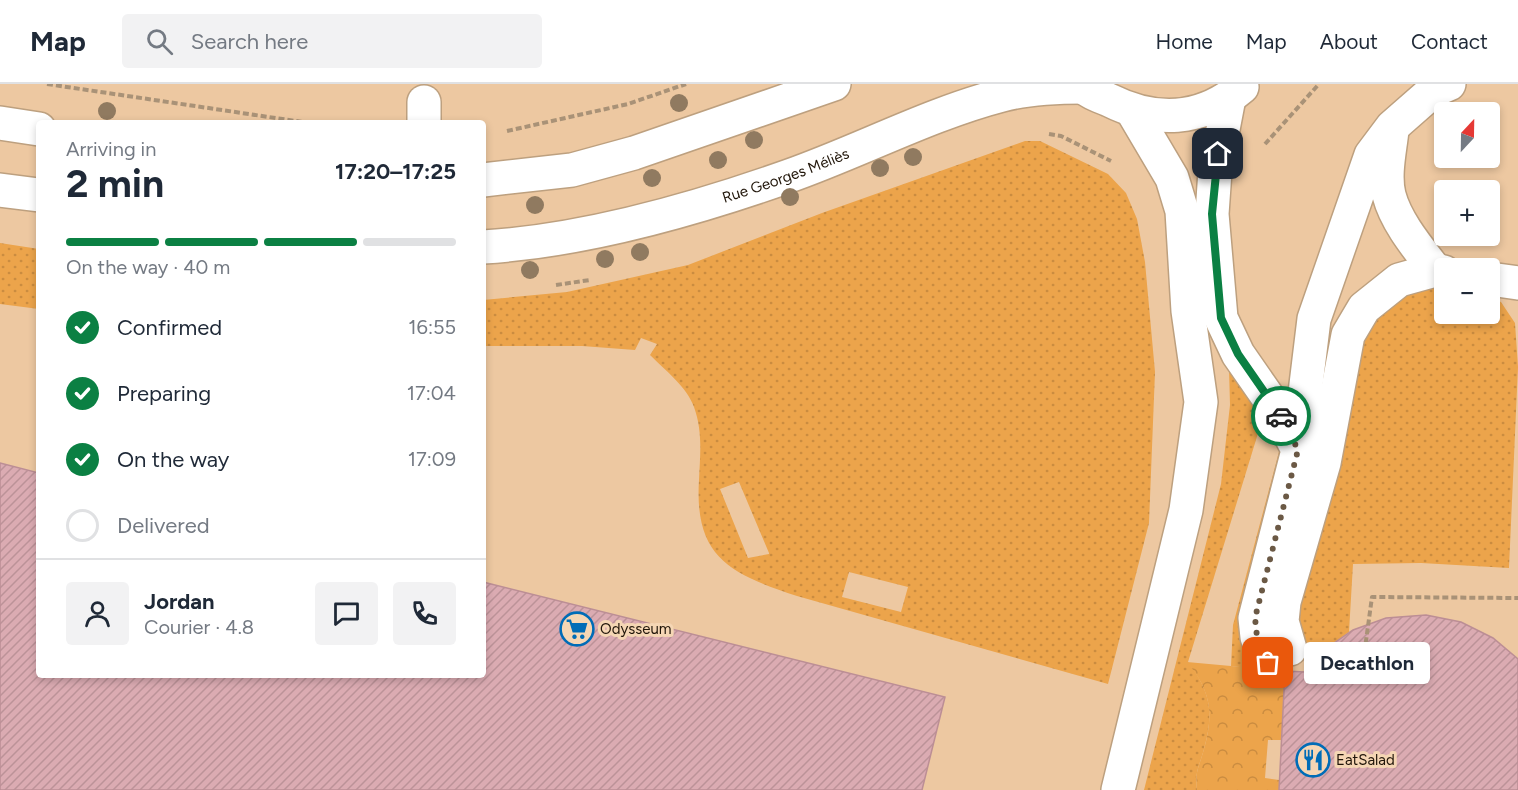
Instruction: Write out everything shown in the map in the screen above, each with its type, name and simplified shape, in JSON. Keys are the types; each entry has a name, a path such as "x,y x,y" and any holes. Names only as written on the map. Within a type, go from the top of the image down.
{"street":[{"path":"486,180 582,167 634,153 834,84"},
{"path":"1434,272 1399,280 1364,308 1348,335 1324,463 1284,602 1279,656 1257,637 1255,618 1298,450 1314,320 1371,154 1392,127 1432,91 1449,84"},
{"path":"1082,86 1133,112 1166,117 1199,112 1237,91"},
{"name":"Rue Georges Méliès","path":"486,247 533,244 676,210 788,176 1002,95 1046,87 1082,86"},
{"path":"1237,91 1215,171 1212,214 1221,318 1238,354 1279,413 1298,450"},
{"path":"1118,790 1185,510 1201,402 1188,311 1182,211 1172,178 1133,112"},
{"path":"0,123 36,129"},
{"path":"1392,127 1388,170 1389,195 1410,238 1434,264"},
{"path":"0,190 36,195"},
{"path":"1500,281 1518,284"}],"path":[{"path":"47,84 289,120"},
{"path":"504,131 628,104 686,84"},
{"path":"1041,132 1061,136 1114,163"},
{"path":"546,286 599,278"},
{"path":"1362,670 1372,597 1518,598"}],"shaded area":[{"path":"0,84 1518,84 1518,790 0,790"}],"green space":[{"path":"1025,141 1040,141 1108,174 1126,193 1137,219 1145,262 1155,372 1149,523 1108,684 797,596 753,580 721,559 710,545 703,528 699,506 700,444 697,416 686,393 650,355 657,344 641,338 635,350 582,346 486,346 486,300 567,292 688,265 822,213","holes":["739,482 769,553 748,558 720,489","849,572 908,587 901,612 842,597"]},
{"path":"0,243 36,249 36,309 0,304"},
{"path":"1426,287 1434,287 1434,324 1500,324 1500,302 1515,323 1518,367 1509,568 1421,563 1353,564 1349,632 1324,650 1315,661 1302,643 1296,611 1359,338 1398,295"},
{"path":"1229,369 1263,417 1188,662 1202,683 1209,714 1207,736 1197,773 1197,790 1144,790 1221,484 1230,405"},
{"path":"1280,448 1284,455 1243,644 1248,668 1231,666 1233,625"},
{"path":"1187,662 1285,671 1282,740 1268,740 1265,778 1279,780 1279,790 1197,790 1197,773 1207,736 1209,713 1206,693"}],"building":[{"name":"Odysseum","path":"0,463 36,472 36,678 486,678 486,583 945,697 922,790 0,790"},
{"path":"1426,615 1461,622 1493,638 1518,659 1518,790 1279,790 1285,671 1305,672 1324,650 1353,630 1386,618"}],"way so far":[{"path":"1268,663 1257,637 1255,618 1298,450 1281,416"}],"place":[{"name":"Odysseum","path":"577,629"},
{"name":"Decathlon","path":"1268,663"},
{"name":"EatSalad","path":"1313,760"}],"route":[{"path":"1218,154 1212,214 1221,318 1238,354 1281,416"}]}
